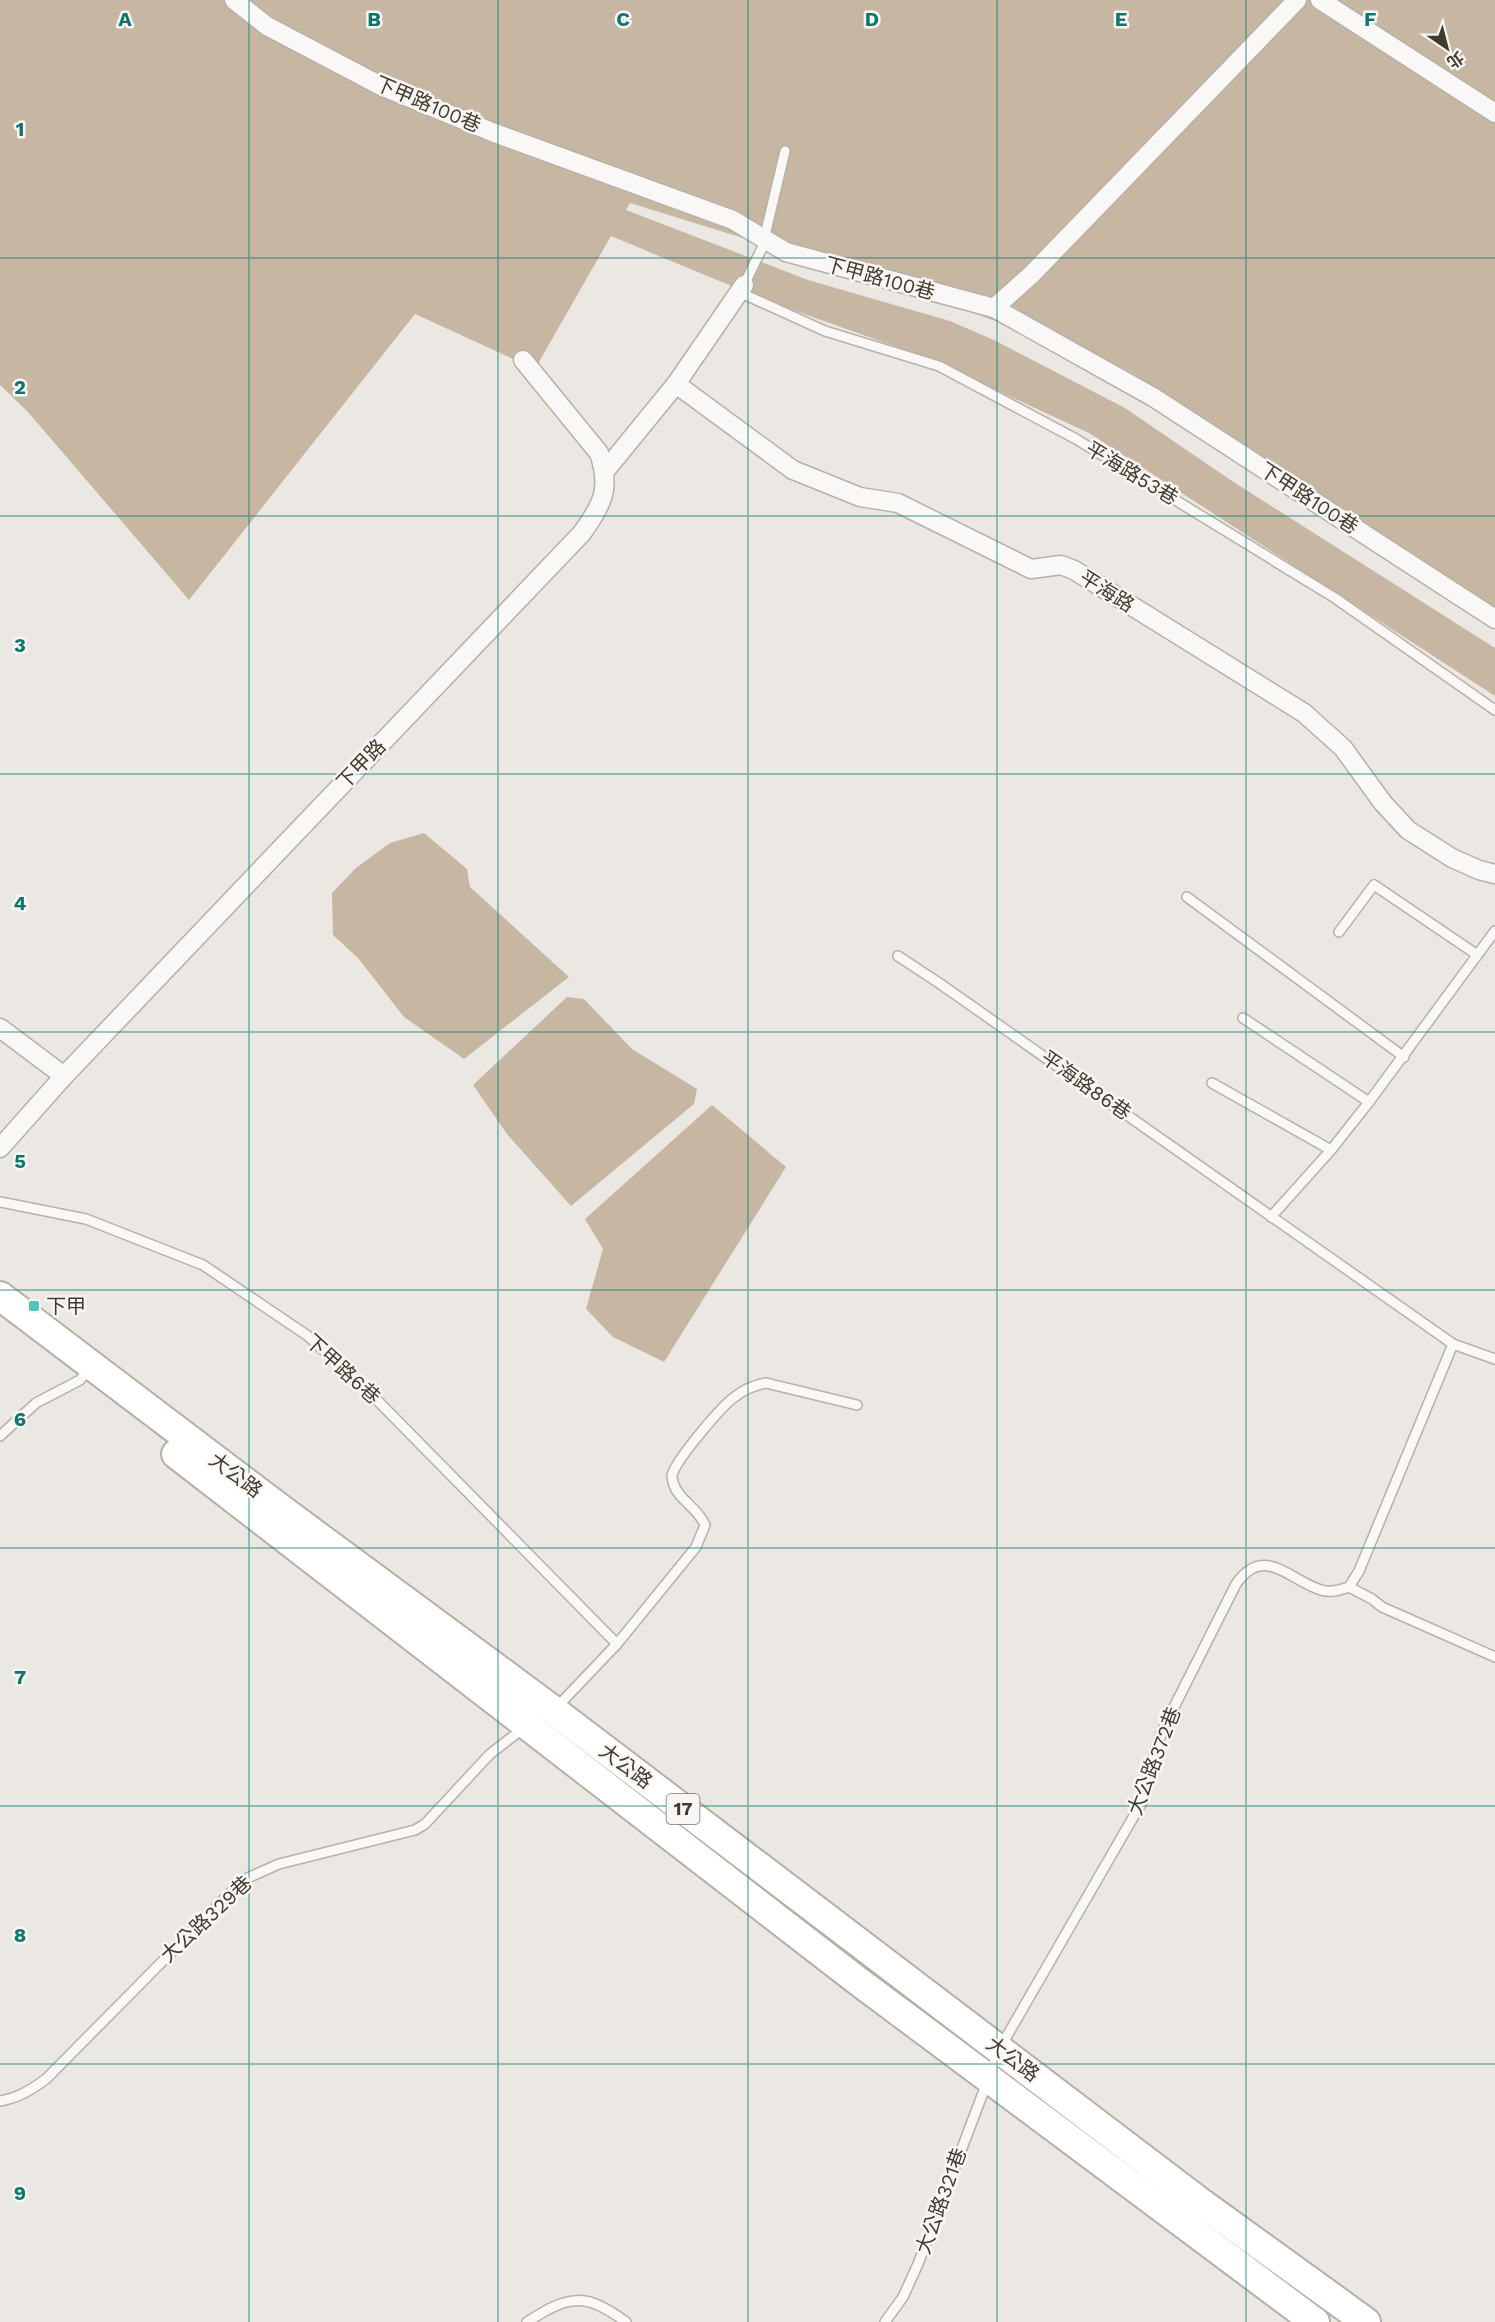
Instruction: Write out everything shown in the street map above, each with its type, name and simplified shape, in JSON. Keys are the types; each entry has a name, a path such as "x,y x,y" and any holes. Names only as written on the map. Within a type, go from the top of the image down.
{"main road":[{"name":"大公路","path":"0,1296 86,1372 540,1718 1000,2048 1196,2199 1366,2322"},
{"name":"大公路","path":"0,1321 86,1372"},
{"name":"大公路","path":"540,1718 858,1981 1315,2322"}],"street":[{"name":"下甲路100巷","path":"234,0 267,26 381,86 492,132 733,220 763,243 786,252 994,308 1153,397 1495,619"},
{"path":"994,308 1031,275 1297,0"},
{"path":"1320,0 1495,112"},
{"path":"605,471 676,384 742,289"},
{"path":"523,360 599,453 605,471"},
{"name":"平海路","path":"676,384 793,470 860,497 898,503 1031,569 1061,565 1074,570 1304,713 1343,748 1383,803 1408,830 1452,858 1479,870 1495,874"},
{"name":"下甲路","path":"0,1148 64,1076 582,533 596,513 604,491 605,471"},
{"path":"0,1028 64,1076"}],"lane":[{"path":"742,289 763,243 785,151"},
{"name":"平海路53巷","path":"742,289 825,332 939,366 1076,440 1335,598 1495,710"},
{"path":"1339,932 1374,885 1476,954"},
{"path":"1187,897 1404,1057"},
{"path":"1271,1217 1331,1150 1369,1102 1495,930"},
{"name":"平海路86巷","path":"898,956 1453,1344 1495,1359"},
{"path":"1243,1017 1369,1102"},
{"path":"1212,1083 1331,1150"},
{"name":"下甲路6巷","path":"0,1202 86,1219 203,1265 308,1336 374,1396 617,1644"},
{"path":"1453,1344 1359,1572 1349,1587 1372,1599 1382,1608 1495,1657"},
{"path":"0,1436 36,1403 86,1372"},
{"name":"大公路329巷","path":"0,2101 31,2091 46,2079 243,1880 279,1864 415,1830 424,1824 490,1754 540,1718 617,1644 696,1547 705,1525 700,1514 678,1493 672,1476 678,1464 718,1410 735,1396 754,1385 766,1383 857,1405"},
{"name":"大公路372巷","path":"987,2076 1000,2048 1142,1802 1164,1727 1244,1573 1257,1565 1270,1565 1322,1591 1349,1587"},
{"name":"大公路321巷","path":"885,2322 903,2297 918,2264 987,2076"},
{"path":"527,2322 563,2302 580,2300 596,2304 626,2322"}],"shaded area":[{"path":"0,0 1495,0 1495,613 1154,386 1121,367 902,287 630,203 626,210 808,280 950,321 996,341 1125,408 1232,481 1495,648 1495,696 1089,433 922,356 765,300 611,236 535,369 415,314 189,600 28,412 0,385"},
{"path":"424,833 467,869 470,887 569,977 464,1059 404,1017 358,958 333,935 332,893 356,868 390,843"},
{"path":"567,997 584,999 632,1049 697,1089 694,1104 571,1206 507,1134 473,1085"},
{"path":"712,1105 786,1167 664,1362 613,1337 586,1309 603,1249 585,1219"}],"place":[{"name":"下甲","path":"34,1306"}]}
